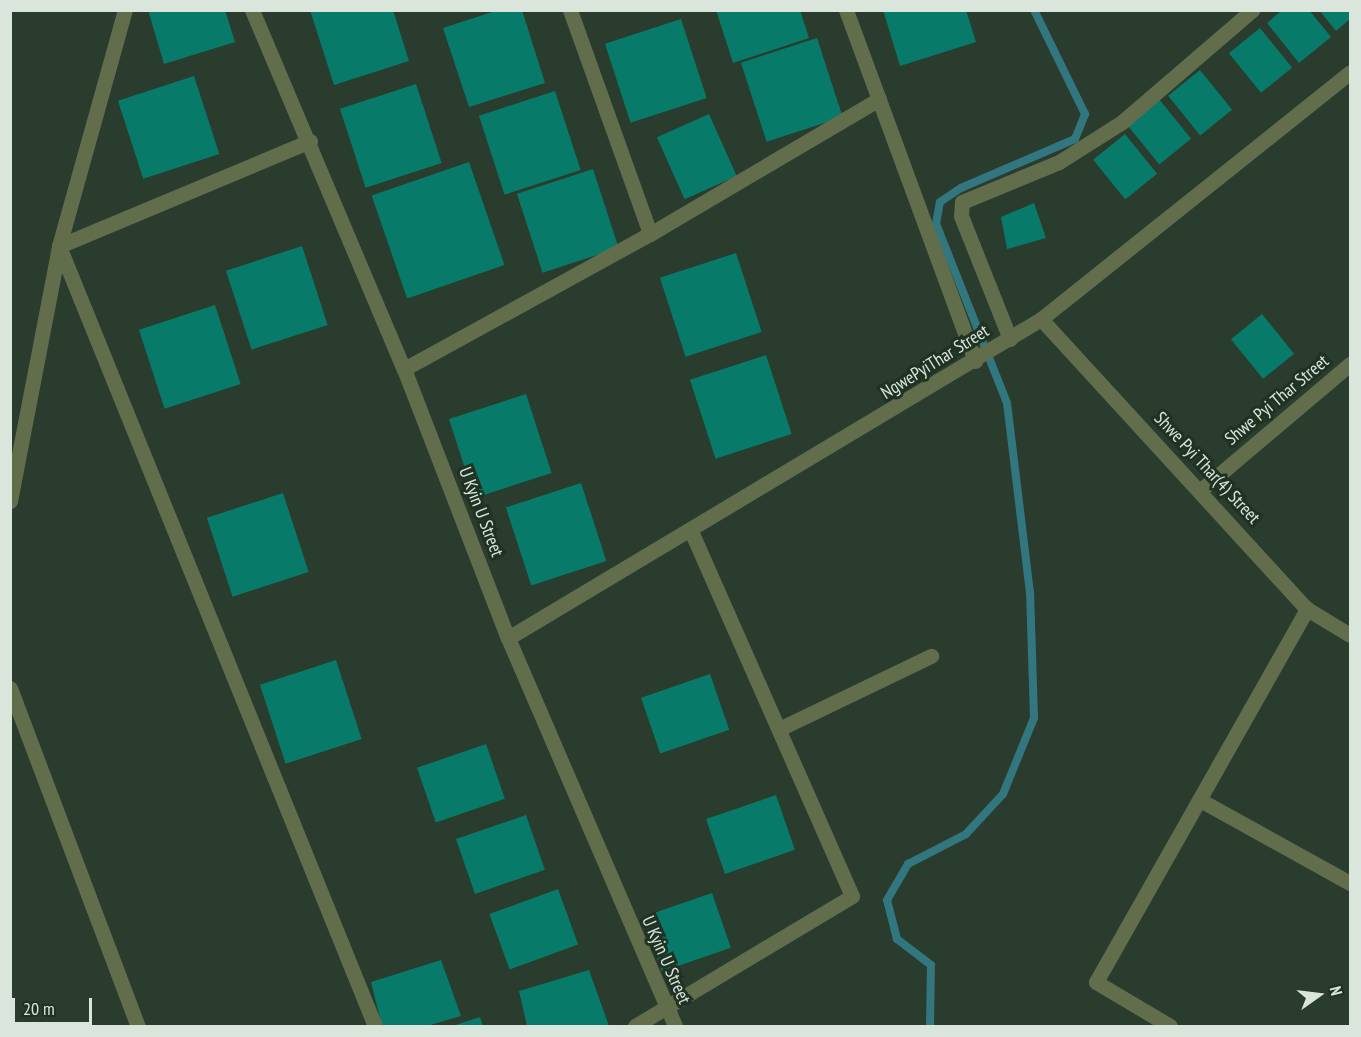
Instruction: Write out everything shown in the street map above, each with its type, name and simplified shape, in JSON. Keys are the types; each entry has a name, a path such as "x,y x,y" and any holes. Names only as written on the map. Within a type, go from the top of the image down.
{"street":[{"path":"10,501 58,246 125,10"},
{"name":"U Kyin U Street","path":"252,10 310,141 404,369 508,638 664,1009 675,1026"},
{"path":"570,10 650,234"},
{"path":"846,10 975,360"},
{"path":"1010,339 961,216 962,202 1059,162 1122,122 1252,10"},
{"name":"NgwePyiThar Street","path":"508,638 692,533 1041,319 1350,72"},
{"path":"404,369 650,234 879,99"},
{"path":"58,246 310,141"},
{"path":"58,246 375,1026"},
{"name":"Shwe Pyi Thar(4) Street","path":"1041,319 1202,489 1307,609 1350,635"},
{"name":"Shwe Pyi Thar Street","path":"1202,489 1350,364"},
{"path":"635,1026 852,896 692,533"},
{"path":"1170,1026 1096,982 1307,609"},
{"path":"779,729 931,656"},
{"path":"10,688 138,1026"},
{"path":"1200,800 1350,883"}],"building":[{"path":"148,10 225,10 235,42 164,64"},
{"path":"310,10 393,10 409,61 334,85"},
{"path":"498,10 522,10 545,83 469,107 443,28"},
{"path":"716,10 800,10 809,38 733,63"},
{"path":"883,10 966,10 976,42 900,66"},
{"path":"1282,10 1309,10 1331,37 1299,63 1267,23"},
{"path":"1319,10 1350,10 1350,19 1336,31"},
{"path":"681,19 707,98 631,123 605,44"},
{"path":"1260,28 1292,68 1261,93 1229,53"},
{"path":"817,38 843,117 767,142 741,63"},
{"path":"1200,70 1232,110 1200,135 1168,96"},
{"path":"194,76 219,154 143,179 118,101"},
{"path":"416,84 442,163 366,188 340,109"},
{"path":"555,91 581,170 505,195 479,116"},
{"path":"1159,99 1191,139 1159,164 1127,125"},
{"path":"709,114 737,176 685,199 657,137"},
{"path":"1125,134 1157,174 1125,199 1093,160"},
{"path":"469,162 504,265 407,299 372,196"},
{"path":"593,169 619,248 543,273 517,194"},
{"path":"1034,203 1046,238 1007,249 1001,217"},
{"path":"302,246 328,325 252,350 226,271"},
{"path":"736,253 762,332 686,357 660,278"},
{"path":"215,305 241,384 165,409 139,330"},
{"path":"1262,314 1294,354 1263,379 1231,339"},
{"path":"766,355 792,434 716,459 690,380"},
{"path":"526,394 552,473 475,498 449,419"},
{"path":"581,483 606,561 531,585 506,507"},
{"path":"283,493 309,572 233,597 207,518"},
{"path":"336,660 362,739 286,764 260,685"},
{"path":"710,674 729,730 660,754 641,698"},
{"path":"486,744 505,799 436,823 417,768"},
{"path":"776,795 795,850 725,874 706,819"},
{"path":"526,815 545,870 475,894 456,839"},
{"path":"558,889 578,944 510,969 489,914"},
{"path":"712,893 731,948 662,972 643,917"},
{"path":"441,960 461,1016 427,1026 382,1026 371,982"},
{"path":"589,970 609,1026 527,1026 519,991"},
{"path":"480,1017 483,1026 452,1026"}],"waterway":[{"path":"930,1026 931,965 897,939 887,900 908,864 966,834 1003,794 1034,718 1030,593 1007,403 936,224 940,202 961,188 1075,139 1085,114 1034,10"}]}
